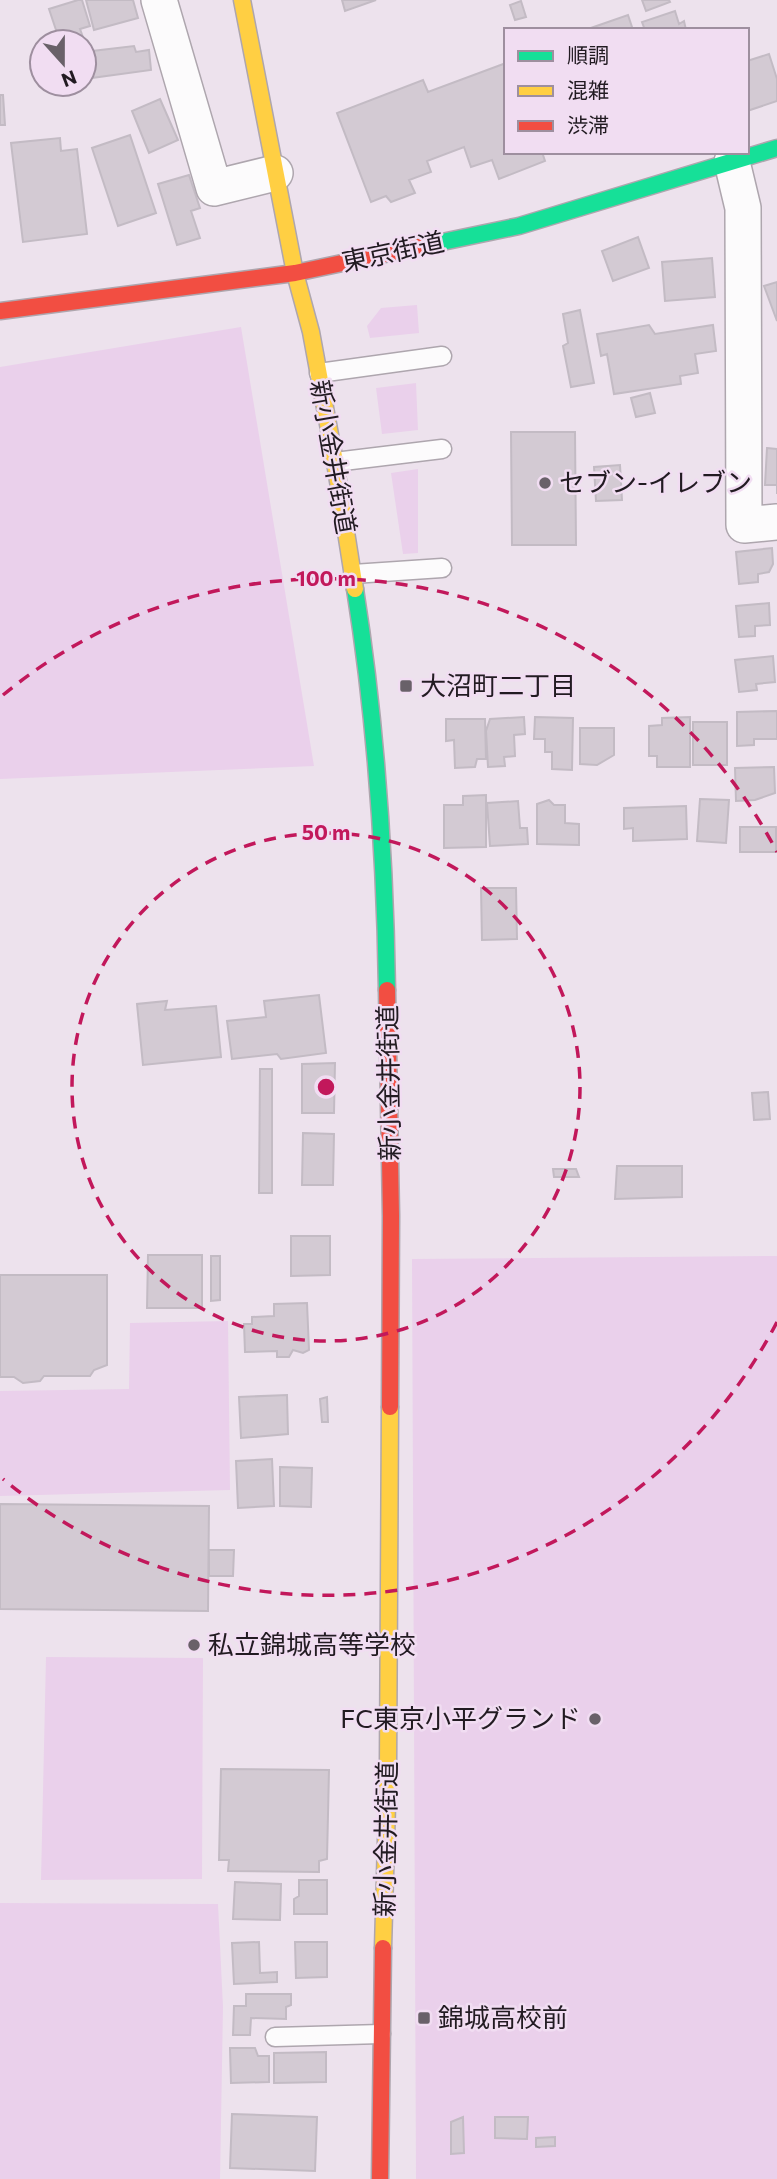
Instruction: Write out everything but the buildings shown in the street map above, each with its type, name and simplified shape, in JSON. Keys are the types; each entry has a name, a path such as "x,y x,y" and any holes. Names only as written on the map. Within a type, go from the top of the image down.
{"main road":[{"name":"新小金井街道","path":"242,0 295,273 319,373 353,574 376,760 386,899 391,1216 388,1768 380,2179"},
{"name":"東京街道","path":"0,311 295,273 519,226 777,148"}],"street":[{"path":"159,0 214,188 275,173"},
{"path":"733,162 743,208 744,525 777,522"}],"lane":[{"path":"319,373 442,356"},
{"path":"335,462 442,449"},
{"path":"353,574 442,568"},
{"path":"275,2037 381,2034"}],"shaded area":[{"path":"417,305 419,333 370,338 367,326 381,308"},
{"path":"241,327 314,766 0,779 0,367"},
{"path":"416,383 418,430 382,434 376,388"},
{"path":"418,469 418,553 403,554 391,473"},
{"name":"FC東京小平グランド","path":"777,1256 777,2179 416,2179 412,1259"},
{"path":"228,1321 230,1490 0,1496 0,1391 129,1389 130,1323"},
{"path":"46,1657 203,1658 202,1879 41,1880"},
{"path":"0,1903 218,1904 223,2007 220,2179 0,2179"}],"traffic: fast":[{"path":"418,247 519,226 777,148"},
{"path":"355,589 369,688 378,789 387,990"}],"traffic: slow":[{"path":"242,0 295,273 311,332 355,589"},
{"path":"383,1948 388,1768 390,1407"}],"traffic: jam":[{"path":"0,311 295,273 418,247"},
{"path":"387,990 391,1216 390,1407"},
{"path":"380,2179 383,1948"}],"place":[{"name":"セブン-イレブン","path":"545,483"},
{"name":"大沼町二丁目","path":"406,686"},
{"name":"私立錦城高等学校","path":"194,1645"},
{"name":"FC東京小平グランド","path":"595,1719"},
{"name":"錦城高校前","path":"424,2018"}]}
